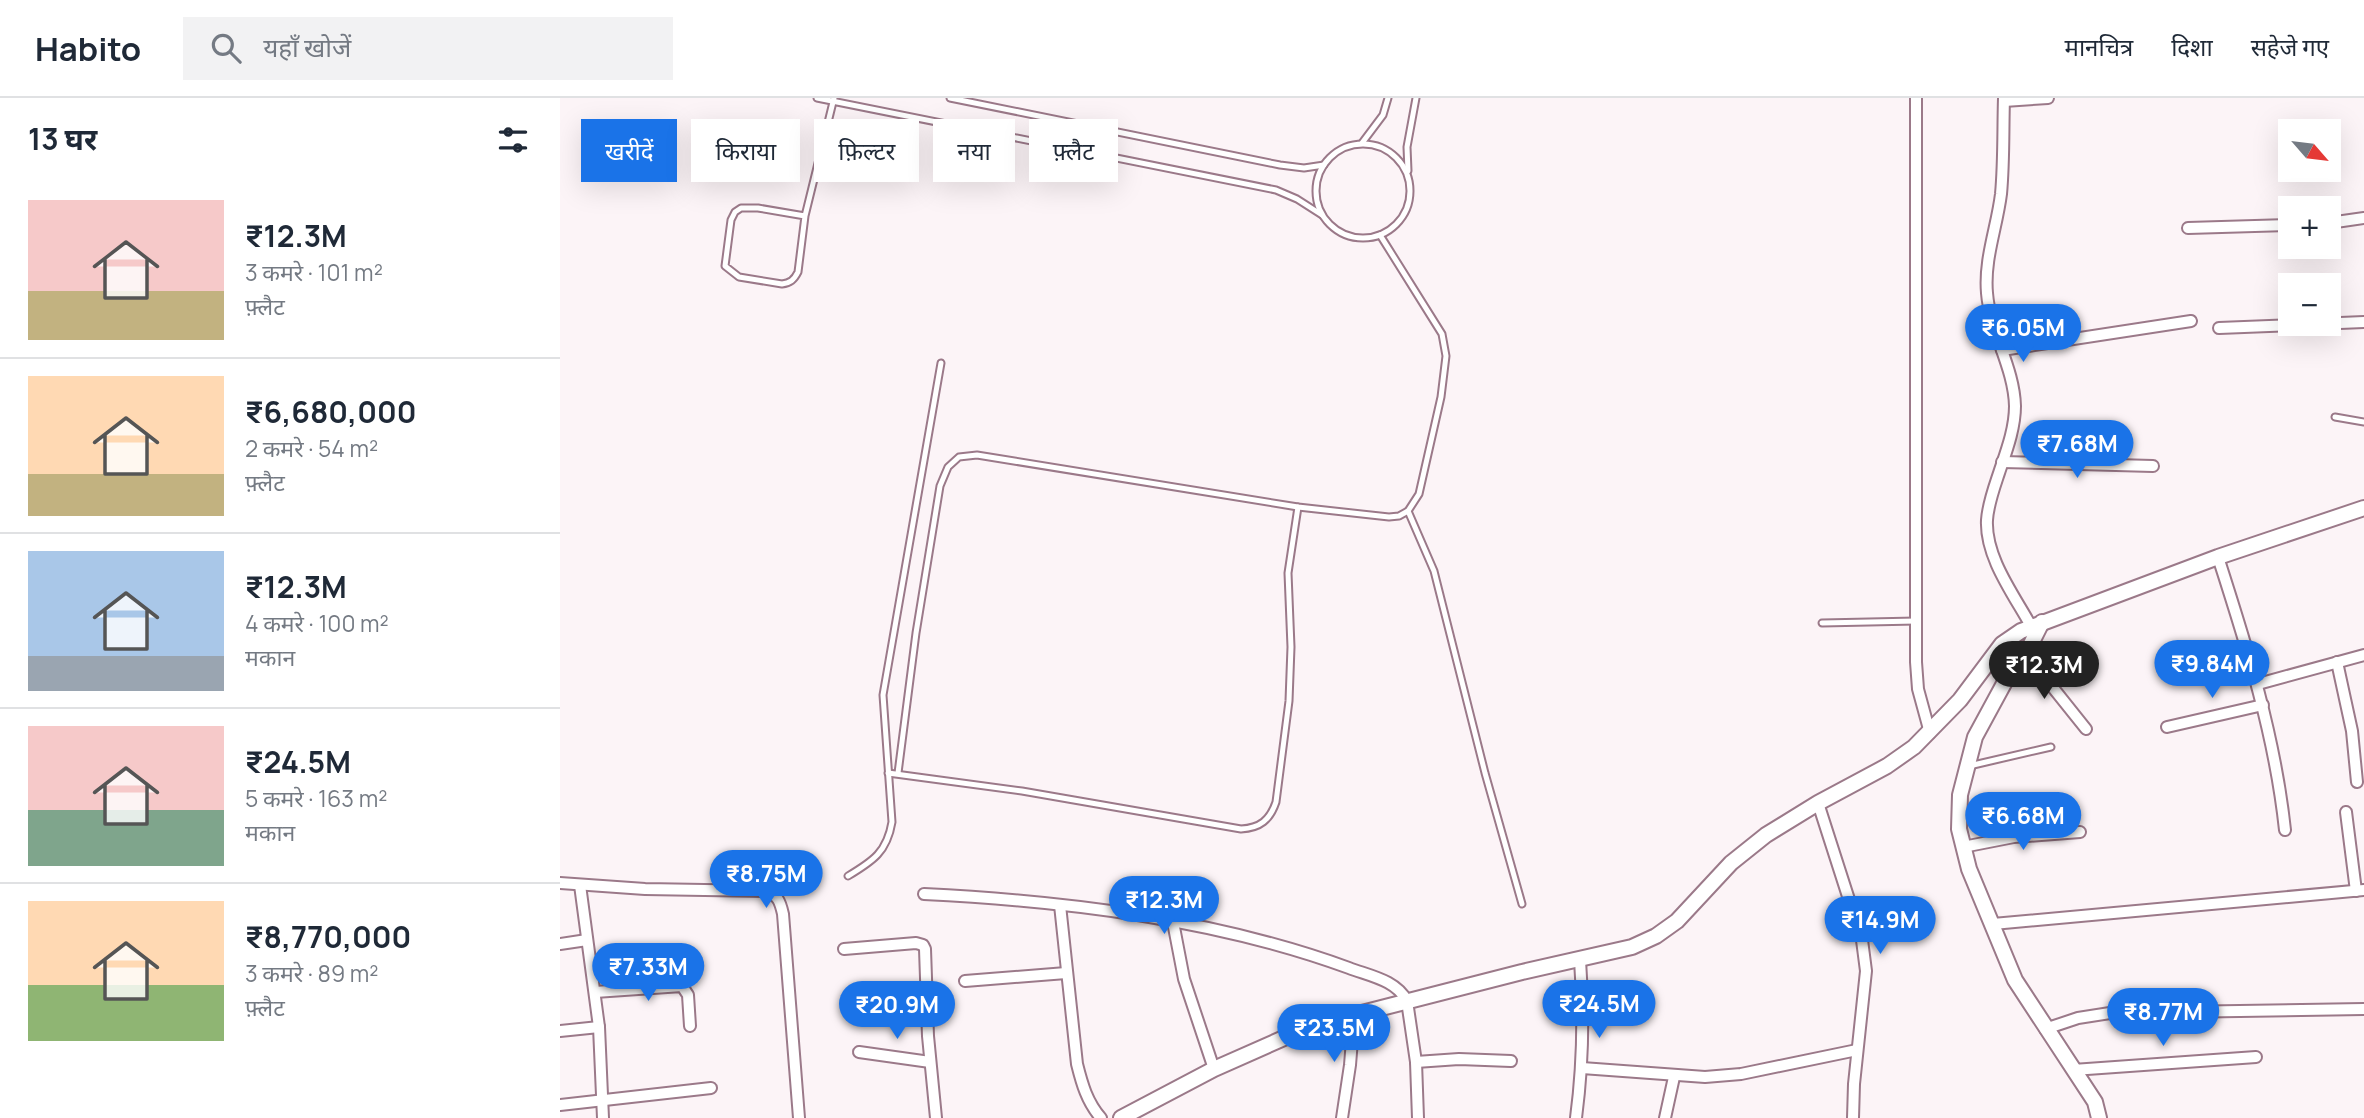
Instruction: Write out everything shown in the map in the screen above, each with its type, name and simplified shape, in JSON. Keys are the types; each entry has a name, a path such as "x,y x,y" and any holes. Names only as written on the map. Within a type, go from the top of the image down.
{"street":[{"path":"1916,98 1917,689 1930,733"},
{"path":"2037,624 2000,570 1989,542 1987,520 2010,438 2015,407 2003,350 1992,320 1987,293 1987,260 2000,195 2004,99 2048,98"},
{"path":"2341,221 2364,218"},
{"path":"2189,228 2278,225"},
{"path":"2003,350 2191,321"},
{"path":"2219,328 2364,322"},
{"path":"2003,462 2153,466"},
{"path":"1121,1118 1214,1069 1293,1034 1407,1001 1632,947 1656,936 1677,920 1731,863 1766,835 1887,766 1930,733 1960,700 2002,644 2021,631 2218,557 2364,508"},
{"path":"2218,557 2258,684 2276,760 2285,830"},
{"path":"2037,624 2026,654 2007,678 1975,737 1960,795 1959,829 1969,869 2015,980 2095,1102 2099,1118"},
{"path":"2026,654 2086,729"},
{"path":"2258,684 2364,655"},
{"path":"2337,662 2352,731 2357,782"},
{"path":"2167,727 2263,705"},
{"path":"1818,803 1861,940 1866,971 1853,1118"},
{"path":"1993,924 2360,890 2346,812"},
{"path":"1964,847 2024,836 2080,832"},
{"path":"560,883 765,891 774,894 780,902 783,914 799,1118"},
{"path":"580,885 599,1027 603,1118"},
{"path":"923,894 1060,905 1237,934 1304,952 1388,982 1403,993 1407,1001 1416,1062 1418,1118"},
{"path":"1060,905 1077,1064 1083,1088 1101,1118"},
{"path":"1173,922 1184,979 1214,1069"},
{"path":"560,944 587,940"},
{"path":"844,949 916,943 923,945 936,1118"},
{"path":"1576,1118 1582,1068 1583,991 1580,960"},
{"path":"965,981 1066,973"},
{"path":"595,992 682,986 688,995 690,1026"},
{"path":"2045,1029 2078,1018 2110,1013 2364,1009"},
{"path":"1342,1118 1354,1015"},
{"path":"560,1031 599,1027"},
{"path":"1582,1068 1674,1077 1705,1077 1741,1074 1857,1050"},
{"path":"859,1052 930,1062"},
{"path":"2073,1070 2256,1057"},
{"path":"1416,1062 1459,1059 1511,1061"},
{"path":"1665,1118 1674,1077"},
{"path":"560,1105 711,1088"}],"lane":[{"path":"817,98 1276,190 1297,199 1322,215 1339,232 1352,237 1368,238 1394,227 1404,215 1410,199 1407,146 1416,98"},
{"path":"950,98 1280,164 1304,168 1324,165"},
{"path":"1362,144 1383,115 1388,98"},
{"path":"805,216 758,208 741,208 731,219 725,266 739,277 788,283 797,272 805,216 833,100"},
{"path":"1322,215 1317,199 1317,180 1324,165 1347,146 1378,146 1392,153 1404,165 1409,177"},
{"path":"898,773 916,634 940,486 948,467 959,457 977,455 1080,470 1297,507 1389,517 1408,511 1419,494 1441,397 1446,356 1442,334 1380,235"},
{"path":"849,877 880,853 889,839 892,821 883,695 941,363"},
{"path":"2335,417 2364,422"},
{"path":"888,773 1011,789 1241,829 1252,828 1264,822 1272,814 1276,802 1289,701 1291,647 1288,573 1297,507"},
{"path":"1408,511 1423,541 1438,584 1485,773 1522,904"},
{"path":"1822,623 1916,621"},
{"path":"1966,766 2051,747"}]}
